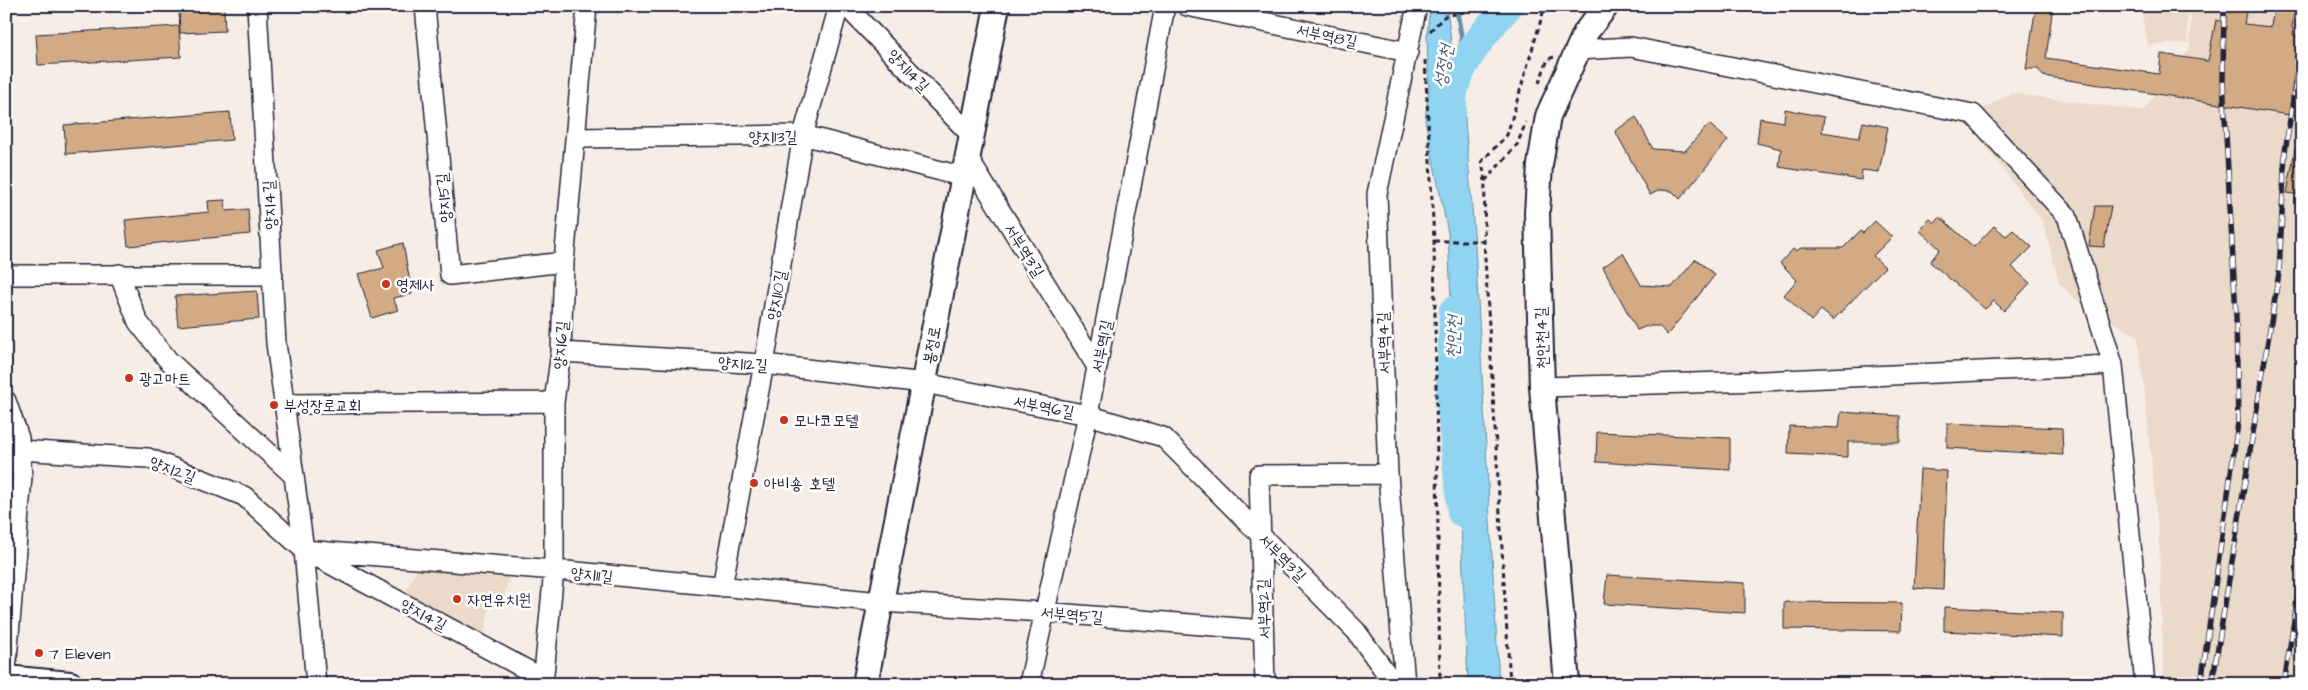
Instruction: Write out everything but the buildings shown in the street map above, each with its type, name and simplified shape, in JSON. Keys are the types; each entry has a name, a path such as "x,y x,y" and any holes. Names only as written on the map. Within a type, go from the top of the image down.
{"street":[{"name":"양지4길","path":"257,6 276,344 304,550 316,684"},
{"name":"양지5길","path":"425,6 450,275 564,262"},
{"name":"양지6길","path":"544,681 554,570 554,402 561,352 564,262 588,6"},
{"name":"양지10길","path":"722,586 764,364 803,135 839,6"},
{"name":"양지14길","path":"846,6 971,135"},
{"name":"봉정로","path":"865,684 997,6"},
{"name":"서부역1길","path":"1029,684 1088,415 1165,6"},
{"name":"서부역8길","path":"1187,6 1416,54"},
{"name":"서부역4길","path":"1405,684 1388,474 1377,194 1416,54 1417,6"},
{"name":"천안천4길","path":"1567,684 1542,387 1537,213 1540,166 1548,116 1586,32 1606,6"},
{"path":"1578,50 1631,47 1973,114 2067,216 2113,365 2145,684"},
{"name":"양지13길","path":"576,138 803,135 966,167"},
{"name":"서부역3길","path":"966,167 1097,367"},
{"path":"119,274 138,322 168,360 293,475"},
{"path":"6,275 273,274"},
{"name":"양지12길","path":"561,352 764,364 924,383"},
{"path":"1542,387 1763,381 2113,365"},
{"name":"서부역6길","path":"924,383 1088,415 1163,437"},
{"path":"6,401 19,438 22,476 6,671"},
{"path":"284,404 554,402"},
{"name":"서부역3길","path":"1163,437 1356,631 1394,684"},
{"name":"양지2길","path":"20,450 148,458 244,496 304,550"},
{"name":"서부역2길","path":"1265,684 1259,475 1388,474"},
{"name":"양지4길","path":"304,550 544,681"},
{"name":"양지11길","path":"304,550 554,570 881,602"},
{"name":"서부역5길","path":"881,602 1044,612 1263,630"},
{"path":"6,678 70,684"}],"path":[{"path":"1429,32 1445,16 1492,6"},
{"path":"1510,684 1484,241 1485,181 1482,161 1507,135 1545,6"},
{"path":"1416,54 1434,241 1440,684"},
{"path":"1434,241 1484,241"}],"shaded area":[{"path":"2140,6 2187,6 2188,43 2148,45"},
{"path":"2191,6 2302,6 2302,684 2164,684 2159,541 2144,387 2137,336 2080,303 2059,283 2043,222 1965,119 2011,93 2143,111 2190,48"},
{"path":"6,442 13,481 6,580"},
{"name":"자연유치원","path":"418,566 509,575 503,604 490,603 484,638 404,596"}],"water":[{"path":"1430,6 1447,6 1452,52 1461,69 1475,246 1499,684 1468,684 1448,233 1425,120 1429,90 1427,36"}],"waterway":[{"name":"성정천","path":"1456,6 1462,40 1457,67"},
{"name":"천안천","path":"1452,108 1456,81 1463,67 1480,40 1508,6"},
{"name":"천안천","path":"1454,311 1451,400 1462,512"}],"railway":[{"path":"2201,684 2238,423 2236,315 2223,80 2224,6"},
{"path":"2212,684 2279,273 2285,152 2302,41"},
{"path":"2284,684 2302,570"}],"place":[{"name":"영제사","path":"386,284"},
{"name":"광고마트","path":"129,378"},
{"name":"부성장로교회","path":"274,405"},
{"name":"모나코모텔","path":"784,420"},
{"name":"아비숑 호텔","path":"754,483"},
{"name":"자연유치원","path":"457,599"},
{"name":"7 Eleven","path":"39,653"}]}
